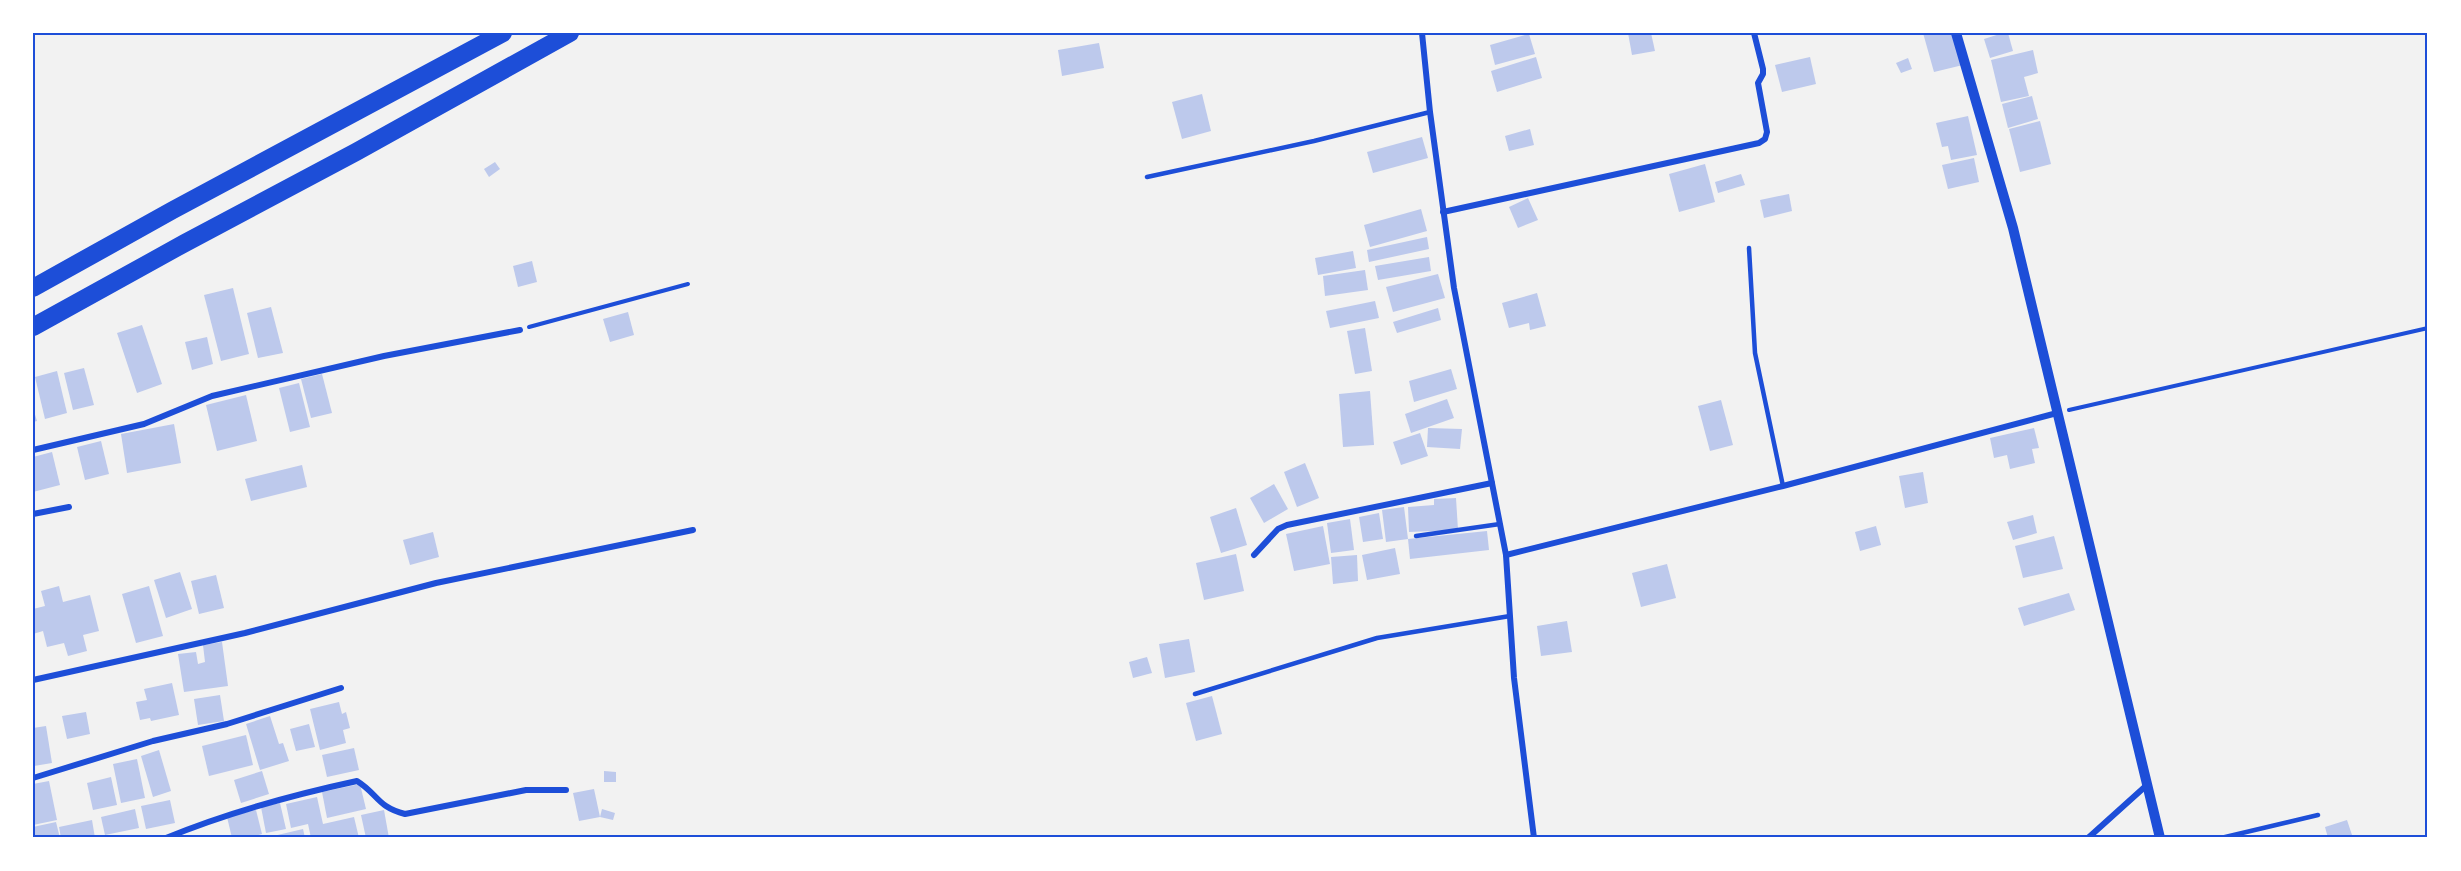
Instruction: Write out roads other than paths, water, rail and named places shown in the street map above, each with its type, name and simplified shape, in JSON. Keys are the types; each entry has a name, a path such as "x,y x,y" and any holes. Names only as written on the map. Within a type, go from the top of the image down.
{"highway":[{"path":"33,288 503,33"},
{"path":"33,327 570,33"}],"street":[{"path":"1422,33 1430,112 1454,288 1506,555 1514,678 1534,838"},
{"path":"1443,212 1759,143 1765,139 1767,132 1758,83 1764,74 1754,33"},
{"path":"1956,33 2013,228 2160,838"},
{"path":"33,450 144,424 212,396 384,356 520,330"},
{"path":"1506,555 1783,486 2057,413"},
{"path":"1254,555 1278,529 1287,525 1492,483"},
{"path":"33,514 69,507"},
{"path":"33,680 245,633 436,583 693,530"},
{"path":"33,778 153,741 227,724 341,688"},
{"path":"166,838 199,824 262,805 357,781 389,810 405,814 526,790 566,790"},
{"path":"2088,838 2148,784"}],"lane":[{"path":"1147,177 1314,141 1430,112"},
{"path":"1749,248 1755,353 1783,486"},
{"path":"1416,536 1500,524"},
{"path":"1195,694 1377,638 1510,616"},
{"path":"2221,838 2318,815"}]}
